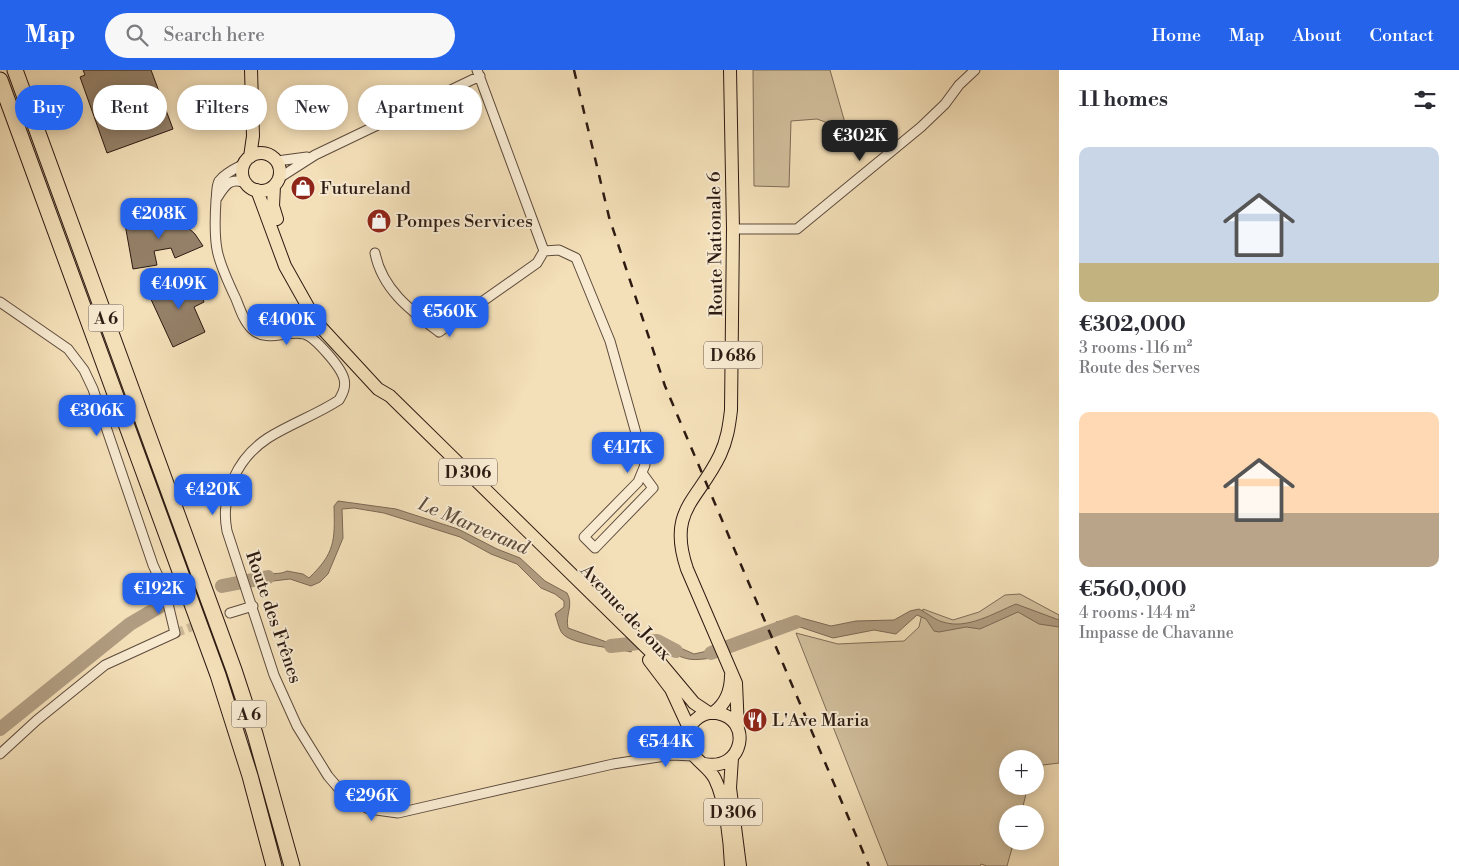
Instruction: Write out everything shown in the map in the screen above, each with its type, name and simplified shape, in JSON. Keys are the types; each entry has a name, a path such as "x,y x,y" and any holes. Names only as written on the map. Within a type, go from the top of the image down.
{"highway":[{"name":"A 6","path":"14,70 234,670 258,744 292,866"},
{"name":"A 6","path":"0,80 218,675 274,866"},
{"path":"262,821 269,866"}],"main road":[{"path":"251,70 253,136 242,172 251,187 266,190 277,182 280,166 272,158 260,132 260,70"},
{"name":"Route Nationale 6","path":"730,70 733,347 728,434 719,457 690,499 683,515 681,534 682,552 687,568 729,663 738,691 738,729"},
{"path":"247,160 255,154 272,158"},
{"name":"Avenue de Joux","path":"277,182 272,197 276,218 309,298 340,338 385,385 390,396"},
{"name":"Avenue de Joux","path":"251,187 285,266 317,323 378,389 390,396 546,548 577,586 648,653 694,704 711,713"},
{"name":"Avenue de Joux","path":"648,653 671,689 688,731"},
{"name":"Route Nationale 6","path":"711,713 721,706 727,695 731,677 729,663"},
{"path":"711,713 730,719 738,729 739,744 732,758 719,765 699,760 688,746 688,731 694,721 711,713"},
{"name":"D 306","path":"732,758 730,788 740,866"},
{"name":"D 306","path":"699,760 710,770 719,792 729,841 731,866"}],"street":[{"path":"733,229 797,229 921,127 945,104 959,85 975,70"},
{"path":"277,182 315,156 478,73 544,251"},
{"path":"272,158 315,156"},
{"name":"Route des Frênes","path":"247,160 226,174 219,182 214,234 217,256 248,325 263,335 299,333 311,336 336,365 344,376 345,382 344,391 339,400 262,443 235,473 231,481 225,514 227,531 248,590 274,676 297,726 334,783 346,797 369,809 398,812 639,759 672,755 699,760"},
{"path":"216,200 228,183 234,181 251,187"},
{"path":"544,251 560,250 576,258 613,350 645,466 638,482 584,538 595,548 653,488 642,473"},
{"path":"375,253 378,270 404,306 439,332 537,263 544,251"},
{"path":"0,302 68,349 84,370 93,389 153,565 164,591 176,633 105,665 37,720 0,754"},
{"path":"230,613 252,606"},
{"name":"Route des Frênes","path":"639,759 677,743 688,731"}],"shaded area":[{"path":"753,70 830,70 847,130 817,119 791,121 789,187 754,186"},
{"path":"338,501 396,509 458,529 497,549 520,558 545,581 567,593 570,602 568,628 612,644 623,640 632,650 631,652 584,643 567,637 562,633 555,614 564,607 564,601 555,594 541,588 517,564 491,554 460,537 384,513 354,508 342,509 343,538 328,574 320,582 311,586 290,579 256,583 250,581 258,575 287,571 303,574 309,578 324,561 332,546 334,506"},
{"path":"1020,594 1059,615 1059,763 1044,765 1044,750 999,750 999,795 1026,795 1023,805 999,805 999,850 1011,850 1007,866 987,866 981,864 980,866 888,866 796,633 838,644 904,641 919,627 923,609 953,620 979,612 1005,595"},
{"path":"1016,604 1059,620 1059,627 1039,624 1018,612 980,629 966,627 939,632 934,631 926,619 917,615 896,634 874,630 833,638 800,627 789,626 780,630 776,622 798,617 831,626 856,621 894,620 910,611 919,609 940,621 961,624 980,619"},
{"path":"660,642 667,642 694,654 716,649 719,657 695,660 684,658 662,647"}],"building":[{"path":"83,70 151,70 157,85 93,85 93,114 80,77 85,75"},
{"path":"167,113 173,129 107,153 99,130 167,130"},
{"path":"158,219 173,220 184,224 195,234 203,246 175,258 171,248 154,251 157,265 133,269 125,224"},
{"path":"193,276 204,302 194,307 205,332 173,347 149,295"}],"waterway":[{"name":"Le Marverand","path":"222,586 268,577"},
{"name":"Le Marverand","path":"0,729 130,624 169,601"},
{"name":"Le Marverand","path":"711,653 796,622"},
{"name":"Le Marverand","path":"611,646 657,641 676,651"}],"tunnel":[{"path":"175,633 230,613"}],"railway":[{"path":"574,70 609,217 665,386 869,866"}],"place":[{"name":"Futureland","path":"303,188"},
{"name":"Pompes Services","path":"379,221"},
{"name":"L'Ave Maria","path":"755,720"}]}
